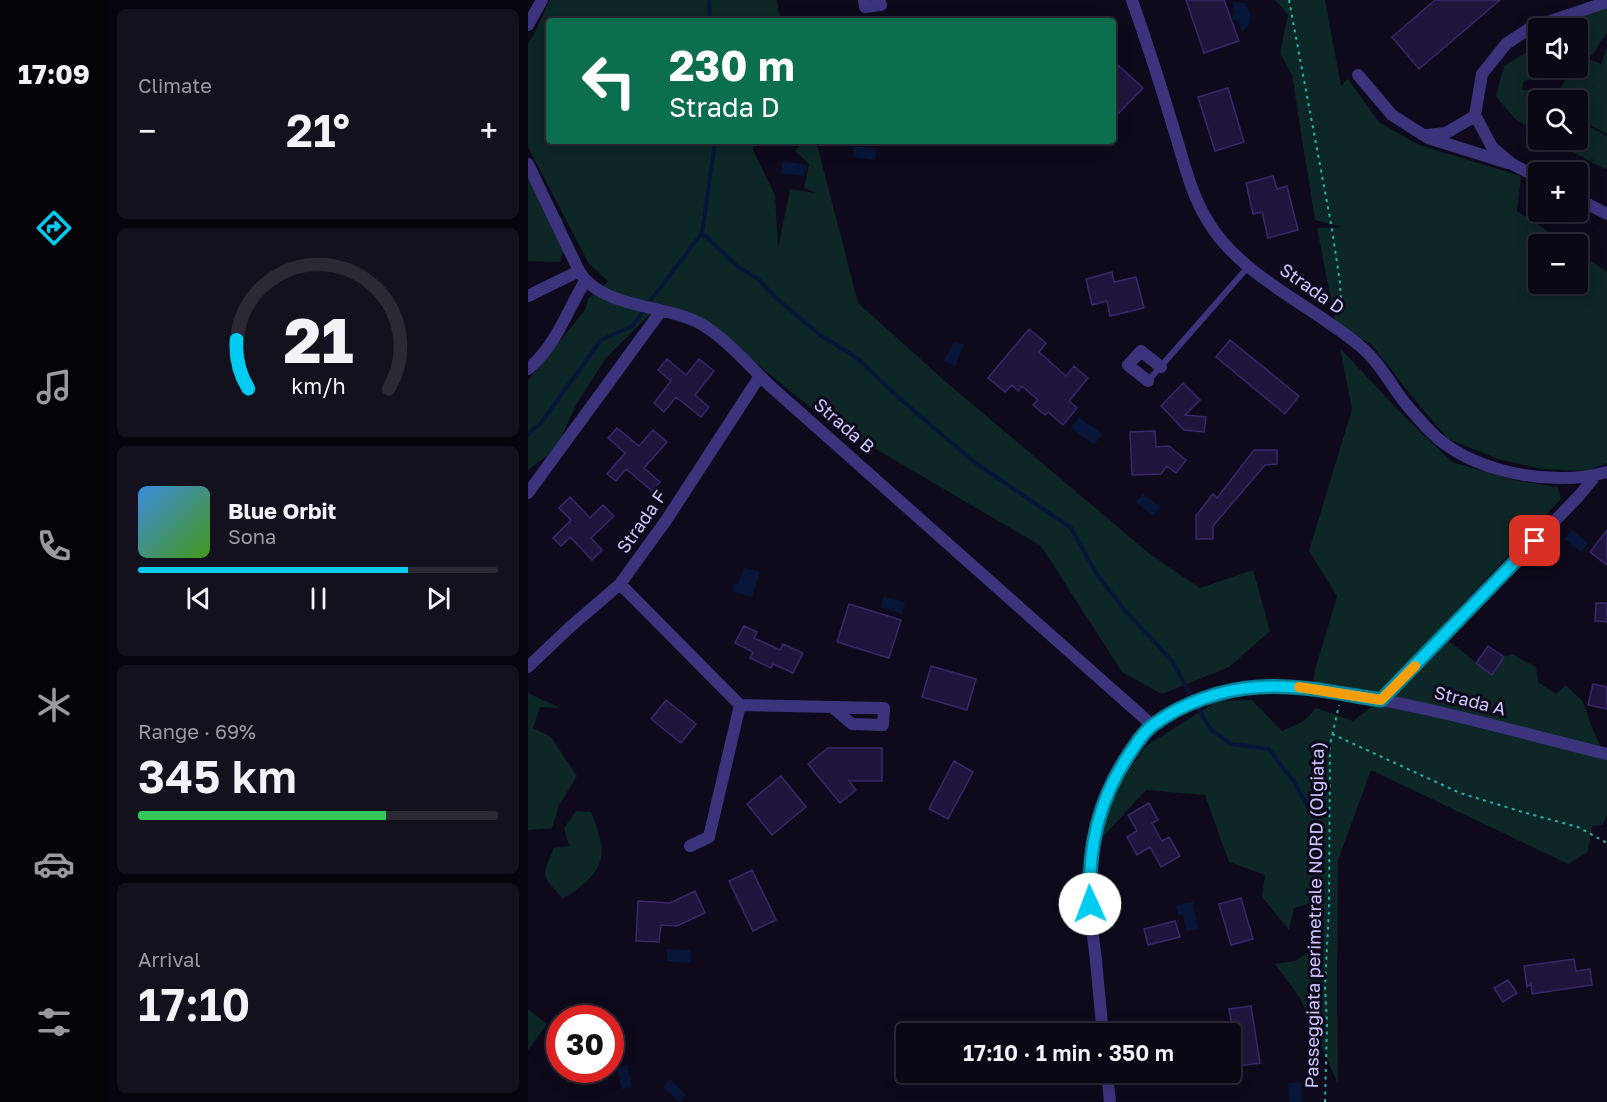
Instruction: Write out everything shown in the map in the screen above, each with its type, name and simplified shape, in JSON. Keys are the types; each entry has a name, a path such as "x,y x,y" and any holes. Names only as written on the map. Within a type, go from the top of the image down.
{"street":[{"path":"528,26 542,0"},
{"path":"864,0 865,7 881,5 879,0"},
{"name":"Strada D","path":"1132,0 1195,197 1210,226 1220,238 1249,266 1369,354 1404,402 1429,430 1440,441 1466,458 1512,472 1549,478 1575,478 1602,473"},
{"path":"1512,164 1492,147 1475,116 1482,74 1506,45 1530,28 1607,2"},
{"path":"1358,75 1392,115 1422,135 1428,138 1448,139 1528,172"},
{"path":"1448,139 1475,116"},
{"path":"528,164 582,276 555,339 528,369"},
{"path":"1588,204 1607,214"},
{"path":"528,296 582,276"},
{"name":"Strada B","path":"582,276 590,286 602,292 689,318 717,335 760,376 1152,725"},
{"path":"528,493 651,308"},
{"path":"1148,381 1128,365 1141,351 1161,367"},
{"name":"Strada F","path":"528,667 620,584 667,519 760,376"},
{"name":"Strada D","path":"1381,700 1602,473"},
{"path":"620,584 740,705 832,706"},
{"name":"Strada A","path":"1102,1023 1089,879 1093,838 1103,802 1128,755 1152,725 1195,702 1238,689 1300,687 1412,705 1607,754"},
{"path":"690,846 709,837 740,705"},
{"path":"1108,1083 1110,1102"}],"lane":[{"path":"1148,381 1249,266"}],"path":[{"path":"1289,0 1340,283 1341,300 1327,322"},
{"name":"Passeggiata perimetrale NORD (Olgiata)","path":"1325,1102 1330,745 1342,694"},
{"path":"1332,735 1460,793 1578,827 1607,843"}],"green space":[{"path":"550,0 777,0 780,18 546,18 546,144 753,144 753,150 775,195 778,249 790,189 816,193 804,188 809,164 795,151 801,144 817,144 858,303 946,382 1151,555 1200,588 1253,570 1270,631 1229,667 1162,694 1122,672 1041,546 823,418 701,318 663,304 606,358 577,403 556,449 528,470 528,380 585,310 588,299 608,281 589,264 528,147 528,43"},
{"path":"1275,0 1325,0 1341,86 1348,79 1379,122 1419,145 1521,176 1517,211 1528,218 1528,222 1534,222 1552,234 1528,234 1528,294 1588,294 1588,259 1607,272 1607,463 1587,471 1543,469 1501,460 1448,439 1372,345 1336,325 1317,228 1342,227 1315,220 1292,75 1280,53 1288,15"},
{"path":"1607,7 1607,32 1593,54 1588,56 1588,18 1580,18"},
{"path":"1607,47 1607,134 1588,124 1588,90 1560,90 1566,78 1588,78 1588,58 1601,64"},
{"path":"1528,51 1528,78 1535,78 1524,81 1522,90 1528,90 1528,127 1515,119 1496,96 1504,66"},
{"path":"1588,126 1607,136 1607,169 1569,150 1588,150"},
{"path":"528,176 563,220 564,247 560,262 528,261"},
{"path":"1340,348 1398,410 1452,462 1518,481 1558,487 1561,499 1374,699 1313,686 1315,670 1337,596 1309,551 1352,409"},
{"path":"1443,636 1492,675 1504,657 1512,654 1536,667 1538,682 1556,694 1566,685 1583,702 1607,760 1607,816 1602,825 1592,826 1588,852 1568,864 1371,770 1338,860 1338,1084 1300,998 1275,964 1295,961 1316,947 1312,903 1294,908 1289,930 1262,897 1265,875 1229,862 1205,795 1146,790 1099,841 1115,789 1146,746 1217,701 1252,700 1282,731 1304,721 1316,708 1353,721 1381,700"},
{"path":"528,693 560,708 540,707 533,728 551,737 577,776 559,805 552,828 528,830"},
{"path":"576,811 591,812 602,849 601,857 594,873 584,884 563,899 550,885 545,871 554,848 569,846 564,828"},
{"path":"528,1009 546,1025 528,1050"}],"water":[{"path":"1232,2 1244,3 1249,11 1250,22 1242,32 1238,21 1231,19 1235,13"},
{"path":"854,146 876,149 875,160 853,157"},
{"path":"783,161 807,165 804,176 781,173"},
{"path":"954,341 964,345 955,366 944,361"},
{"path":"1079,417 1102,434 1094,445 1071,428"},
{"path":"1143,494 1160,507 1153,516 1136,502"},
{"path":"1572,530 1588,543 1581,552 1565,539"},
{"path":"744,567 760,572 752,597 732,591 734,583 738,584"},
{"path":"884,596 905,603 902,614 881,607"},
{"path":"1193,902 1198,929 1186,931 1183,914 1178,915 1176,905"},
{"path":"667,949 691,950 690,963 667,961"},
{"path":"627,1065 632,1087 622,1089 621,1083 624,1083 624,1066"},
{"path":"670,1079 686,1095 679,1102 663,1087"},
{"path":"1301,1082 1302,1102 1289,1102 1288,1083"}],"building":[{"path":"1186,0 1224,0 1239,41 1204,53"},
{"path":"1435,0 1500,0 1419,69 1392,37"},
{"path":"1118,65 1143,88 1116,116 1116,67"},
{"path":"1228,88 1244,142 1215,151 1198,97"},
{"path":"1273,176 1277,189 1287,186 1298,230 1268,238 1262,212 1253,214 1246,183"},
{"path":"1112,272 1114,282 1136,277 1144,308 1110,316 1107,301 1092,305 1086,279"},
{"path":"1029,329 1046,343 1039,352 1066,376 1074,366 1088,378 1069,401 1077,408 1063,425 1048,412 1045,415 1033,405 1038,400 1022,386 1018,391 1012,385 1005,392 988,378"},
{"path":"1230,340 1299,396 1285,414 1216,357"},
{"path":"667,359 686,375 699,359 714,371 695,395 709,407 701,417 676,397 664,412 654,403 671,381 658,370"},
{"path":"1183,383 1200,400 1185,415 1206,417 1204,432 1184,430 1161,406"},
{"path":"617,428 639,446 653,430 667,442 644,468 660,482 652,491 626,469 616,481 607,474 625,453 608,438"},
{"path":"1155,431 1156,447 1169,446 1186,460 1176,473 1167,466 1161,474 1132,475 1130,432"},
{"path":"1254,450 1277,450 1277,464 1265,465 1213,526 1213,539 1196,539 1196,516 1213,494 1217,498"},
{"path":"570,497 590,518 603,505 614,516 591,538 602,550 592,560 570,537 561,546 553,538 571,520 559,508"},
{"path":"1607,530 1607,565 1590,552"},
{"path":"1596,603 1607,603 1607,622 1595,621"},
{"path":"849,604 901,620 889,658 837,642"},
{"path":"744,626 757,632 754,638 780,650 783,644 803,653 793,673 773,664 771,668 750,658 753,652 735,643"},
{"path":"1488,646 1504,657 1492,675 1476,663"},
{"path":"931,666 976,679 967,710 922,697"},
{"path":"1593,684 1607,687 1607,709 1588,705"},
{"path":"666,700 696,724 681,743 651,719"},
{"path":"828,748 882,748 882,781 849,781 856,790 840,803 808,764"},
{"path":"954,761 973,772 948,819 929,809"},
{"path":"781,776 806,807 772,835 747,804"},
{"path":"1149,803 1158,820 1152,823 1162,841 1169,837 1180,856 1161,867 1150,847 1137,855 1127,837 1137,831 1128,815"},
{"path":"752,870 776,920 753,931 729,881"},
{"path":"695,891 705,913 677,926 661,925 659,942 636,941 638,901 670,903"},
{"path":"1241,898 1253,939 1231,945 1219,904"},
{"path":"1175,921 1180,937 1148,945 1144,929"},
{"path":"1574,959 1576,971 1590,969 1592,985 1532,994 1531,984 1527,987 1524,966"},
{"path":"1508,980 1517,993 1503,1002 1494,988"},
{"path":"1251,1006 1260,1063 1241,1066 1241,1023 1231,1023 1229,1009"}],"waterway":[{"path":"709,0 710,18"},
{"path":"648,304 702,233 715,144"},
{"path":"702,233 738,267 758,279 776,298 820,335 857,358 899,398 973,461 1071,528 1096,573 1123,608 1172,661 1210,729 1231,744 1269,749 1294,782 1314,817"},
{"path":"528,434 541,423 601,340 632,326 644,310"}],"slow traffic":[{"path":"1299,687 1381,700 1415,666"}],"route":[{"path":"1090,904 1090,857 1103,802 1128,755 1152,725 1200,700 1238,689 1300,687 1381,700 1535,541"}]}
